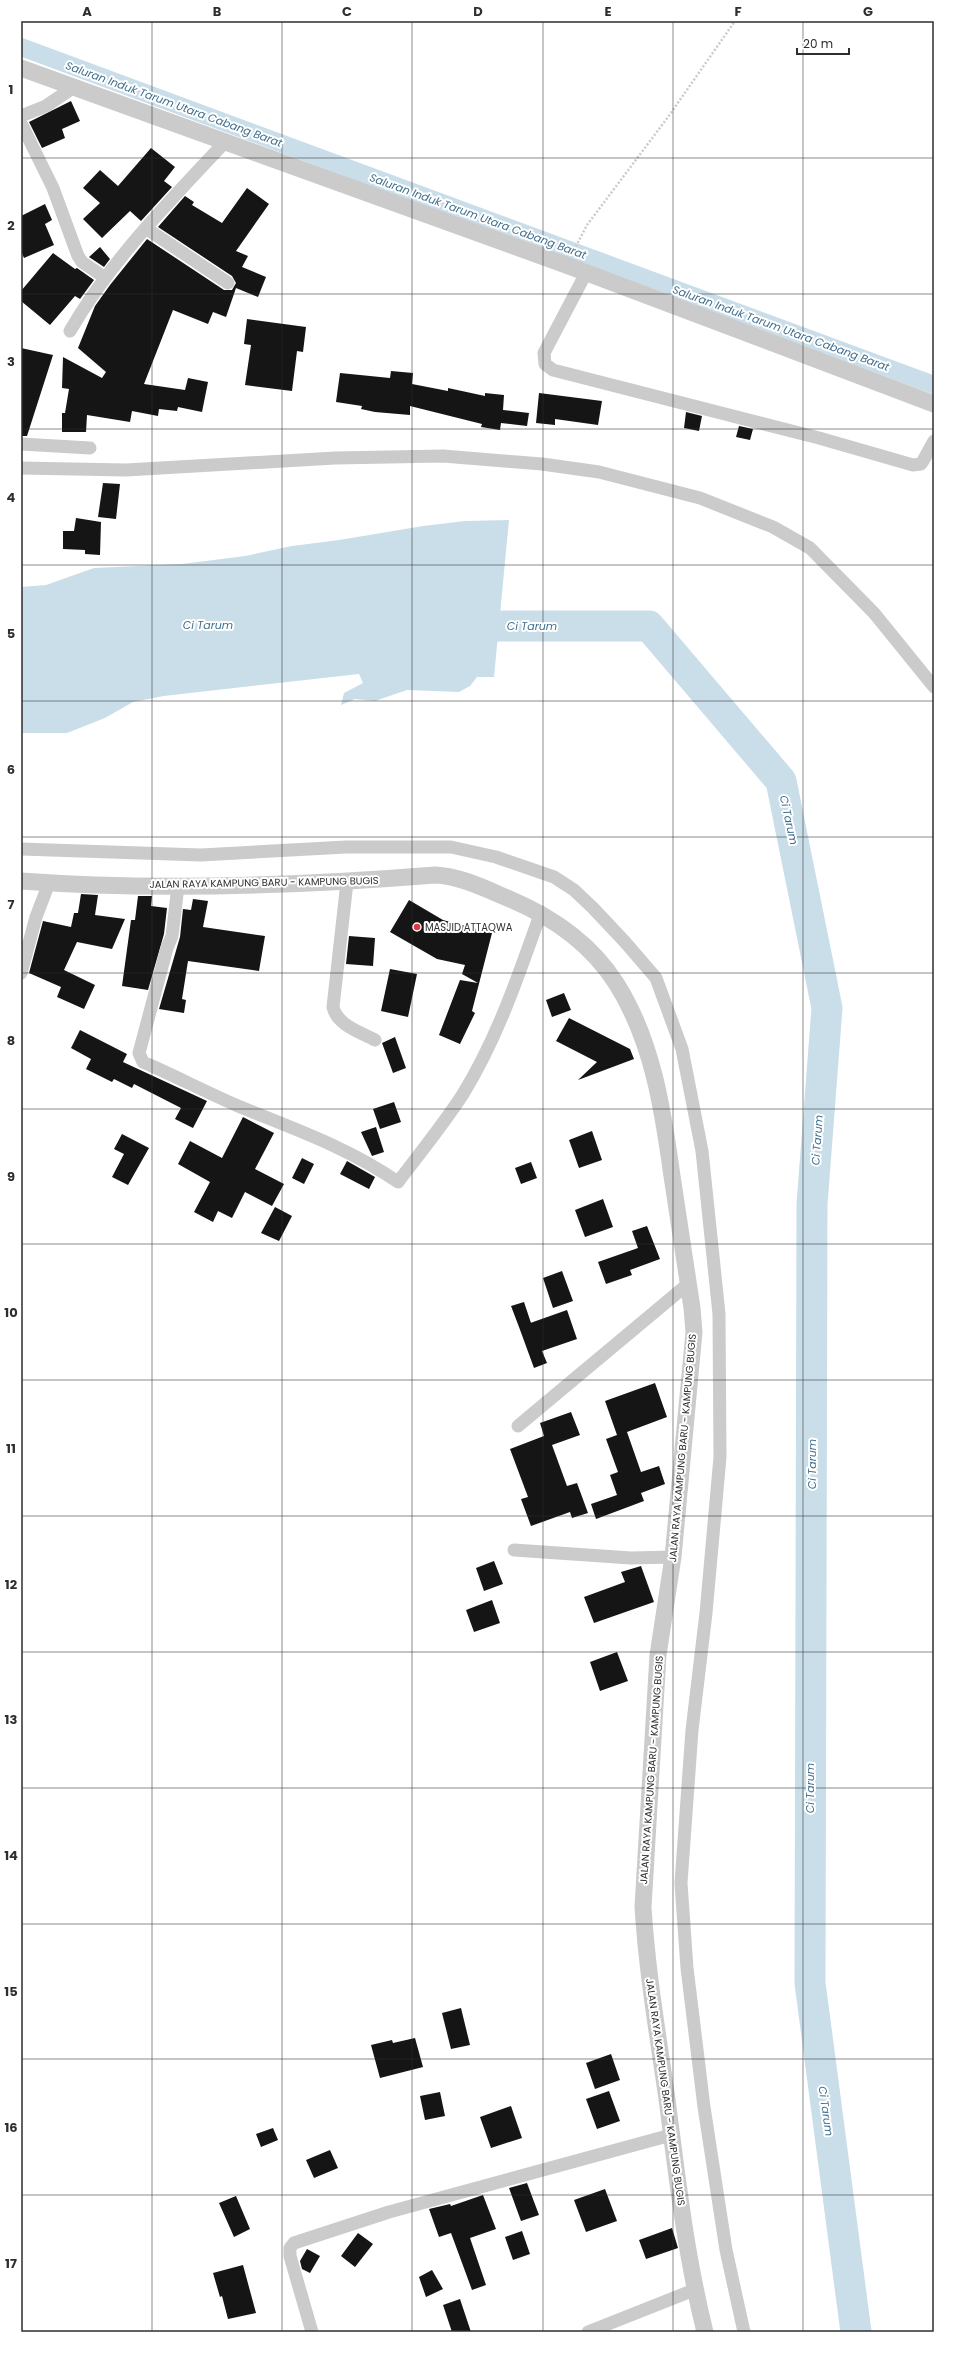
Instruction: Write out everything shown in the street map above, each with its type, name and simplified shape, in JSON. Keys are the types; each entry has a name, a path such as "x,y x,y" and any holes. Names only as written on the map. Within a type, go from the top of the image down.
{"street":[{"path":"21,68 226,141 586,273 934,404"},
{"path":"21,116 46,106 74,87"},
{"path":"21,123 53,188 78,256 82,262 104,277"},
{"path":"70,331 104,277 147,230 160,212 226,141"},
{"path":"147,230 228,283"},
{"path":"586,273 544,353 545,364 553,370 804,434 913,465 921,464 934,441"},
{"path":"21,444 90,448"},
{"path":"21,468 126,470 336,458 443,456 542,464 599,472 700,498 773,527 810,548 874,613 934,687"},
{"path":"21,849 201,855 346,847 451,847 496,857 554,877 574,890 593,908 656,978 682,1049 702,1151 719,1314 720,1457 706,1613 692,1730 681,1883 687,1968 704,2107 726,2250 744,2332"},
{"name":"JALAN RAYA KAMPUNG BARU - KAMPUNG BUGIS","path":"21,881 178,886 347,882 444,876 490,891 541,912 579,941 601,964 616,983 640,1031 658,1089 694,1332 673,1557 658,1656 644,1907 645,1941 671,2135 694,2290 705,2332"},
{"path":"347,882 333,1007 335,1015 340,1021 375,1040"},
{"path":"21,973 36,917 48,883"},
{"path":"178,886 172,936 167,948 139,1053 143,1062 238,1106 336,1145 376,1167 398,1182 438,1130 463,1093 509,1003 541,912"},
{"path":"518,1426 688,1284"},
{"path":"514,1550 631,1558 673,1557"},
{"path":"312,2332 290,2256 290,2248 294,2243 388,2212 671,2135"},
{"path":"588,2332 694,2290"}],"path":[{"path":"572,253 587,225 668,117 734,21"}],"water":[{"path":"509,520 494,677 477,677 470,686 459,692 407,690 375,701 355,699 341,705 344,693 363,683 359,674 164,696 133,702 105,718 67,733 21,733 21,587 46,585 94,568 182,564 245,556 292,546 423,526 465,521"}],"building":[{"path":"71,101 80,121 62,129 65,138 42,148 29,122"},
{"path":"151,148 175,167 164,181 172,187 141,221 130,211 102,238 83,219 100,203 83,188 100,170 118,186"},
{"path":"247,188 269,204 236,251 248,256 242,267 266,277 258,297 236,288 226,317 213,312 208,324 173,310 144,384 185,390 188,378 208,382 202,412 178,407 177,411 159,409 158,416 132,411 130,422 87,415 86,432 62,432 62,413 65,413 69,389 62,388 63,357 102,378 106,372 78,348 95,306 110,285 147,239 224,290 232,290 236,283 232,276 158,227 185,196 194,202 192,205 222,223"},
{"path":"45,204 52,220 45,224 54,245 24,258 21,251 21,216"},
{"path":"100,247 110,259 104,267 89,257"},
{"path":"53,253 75,269 77,268 94,280 80,299 75,296 50,325 21,301 21,291"},
{"path":"247,319 306,327 303,352 297,351 292,391 245,385 251,345 244,344"},
{"path":"21,348 53,355 27,436 21,436"},
{"path":"391,371 413,373 412,384 448,391 448,388 485,396 485,393 504,395 503,410 529,413 527,426 501,423 500,430 481,427 482,424 410,406 410,415 375,412 361,409 362,406 336,402 340,373 390,378"},
{"path":"539,393 602,401 598,425 555,419 555,425 536,423"},
{"path":"686,412 702,416 699,431 684,428"},
{"path":"739,426 753,429 750,440 736,437"},
{"path":"103,483 120,484 116,519 98,517"},
{"path":"76,518 101,522 100,555 85,554 85,550 63,549 63,531 74,531"},
{"path":"81,894 98,895 95,915 125,919 112,949 77,942 64,970 95,985 84,1009 57,997 61,987 29,973 43,921 71,927 74,913 78,913"},
{"path":"138,896 152,896 151,906 167,908 164,934 148,990 122,986 131,920 135,920"},
{"path":"193,899 208,901 203,927 265,936 259,971 188,961 182,999 186,1000 184,1013 159,1009 180,937 183,909 191,910"},
{"path":"409,900 443,920 492,933 472,1011 475,1013 460,1044 439,1035 460,980 478,983 462,974 465,965 437,959 390,932"},
{"path":"349,936 375,938 373,966 346,964"},
{"path":"390,969 417,974 408,1017 381,1011"},
{"path":"564,993 571,1010 552,1017 546,1000"},
{"path":"569,1018 630,1049 634,1059 578,1080 597,1062 556,1041"},
{"path":"80,1030 127,1054 123,1062 207,1101 193,1128 175,1119 181,1108 134,1084 132,1088 114,1079 112,1082 86,1069 91,1059 71,1048"},
{"path":"395,1037 406,1068 393,1073 382,1043"},
{"path":"394,1102 401,1122 380,1129 373,1109"},
{"path":"243,1117 274,1133 255,1169 284,1184 272,1206 245,1192 232,1218 218,1211 213,1222 194,1212 210,1182 178,1164 190,1141 222,1158"},
{"path":"376,1127 384,1152 372,1156 361,1132"},
{"path":"592,1131 602,1160 579,1168 569,1140"},
{"path":"122,1134 149,1148 128,1185 112,1177 124,1154 114,1149"},
{"path":"302,1158 314,1164 304,1184 292,1178"},
{"path":"347,1161 375,1177 369,1189 340,1174"},
{"path":"531,1162 537,1178 521,1184 515,1168"},
{"path":"603,1199 613,1227 585,1237 575,1210"},
{"path":"275,1207 292,1216 279,1241 261,1233"},
{"path":"647,1226 660,1259 630,1270 632,1275 606,1284 598,1262 638,1248 632,1231"},
{"path":"562,1271 573,1301 553,1308 543,1278"},
{"path":"524,1302 531,1323 519,1327 511,1306"},
{"path":"567,1310 577,1339 542,1351 547,1363 534,1368 519,1327"},
{"path":"655,1383 667,1417 627,1432 641,1472 659,1466 665,1484 641,1493 644,1501 596,1519 591,1504 617,1495 610,1475 618,1472 606,1439 617,1435 605,1401"},
{"path":"571,1412 580,1435 552,1445 567,1486 577,1483 588,1513 572,1518 570,1512 531,1526 521,1499 528,1497 510,1449 544,1436 540,1423"},
{"path":"494,1561 503,1584 484,1591 476,1568"},
{"path":"641,1566 654,1602 594,1623 584,1597 625,1582 621,1572"},
{"path":"492,1600 500,1623 474,1632 466,1610"},
{"path":"617,1652 628,1681 600,1691 590,1662"},
{"path":"461,2008 470,2045 451,2049 442,2013"},
{"path":"415,2038 423,2067 380,2078 371,2045 392,2040 393,2043"},
{"path":"611,2054 620,2080 595,2089 586,2063"},
{"path":"609,2091 620,2121 597,2129 586,2099"},
{"path":"440,2092 445,2116 425,2120 420,2096"},
{"path":"511,2106 522,2138 491,2148 480,2117"},
{"path":"273,2128 278,2140 261,2147 256,2134"},
{"path":"330,2150 338,2168 314,2178 306,2160"},
{"path":"527,2183 539,2215 521,2221 509,2188"},
{"path":"605,2189 617,2221 586,2232 574,2200"},
{"path":"483,2195 496,2229 470,2238 486,2285 472,2290 451,2233 439,2237 429,2209 450,2204 451,2206"},
{"path":"236,2196 250,2229 234,2237 219,2203"},
{"path":"672,2228 678,2248 646,2259 639,2240"},
{"path":"522,2231 530,2254 513,2260 505,2237"},
{"path":"358,2233 373,2244 355,2267 341,2256"},
{"path":"307,2249 320,2256 310,2273 302,2269 300,2261"},
{"path":"243,2265 256,2313 228,2319 222,2296 220,2297 213,2273"},
{"path":"432,2270 443,2289 426,2297 419,2277"},
{"path":"460,2299 471,2332 452,2332 443,2305"}],"waterway":[{"name":"Saluran Induk Tarum Utara Cabang Barat","path":"21,47 934,385"},
{"name":"Ci Tarum","path":"456,626 649,626 781,781 827,1008 812,1204 810,1983 856,2332"}],"place":[{"name":"MASJID ATTAQWA","path":"417,927"}]}
